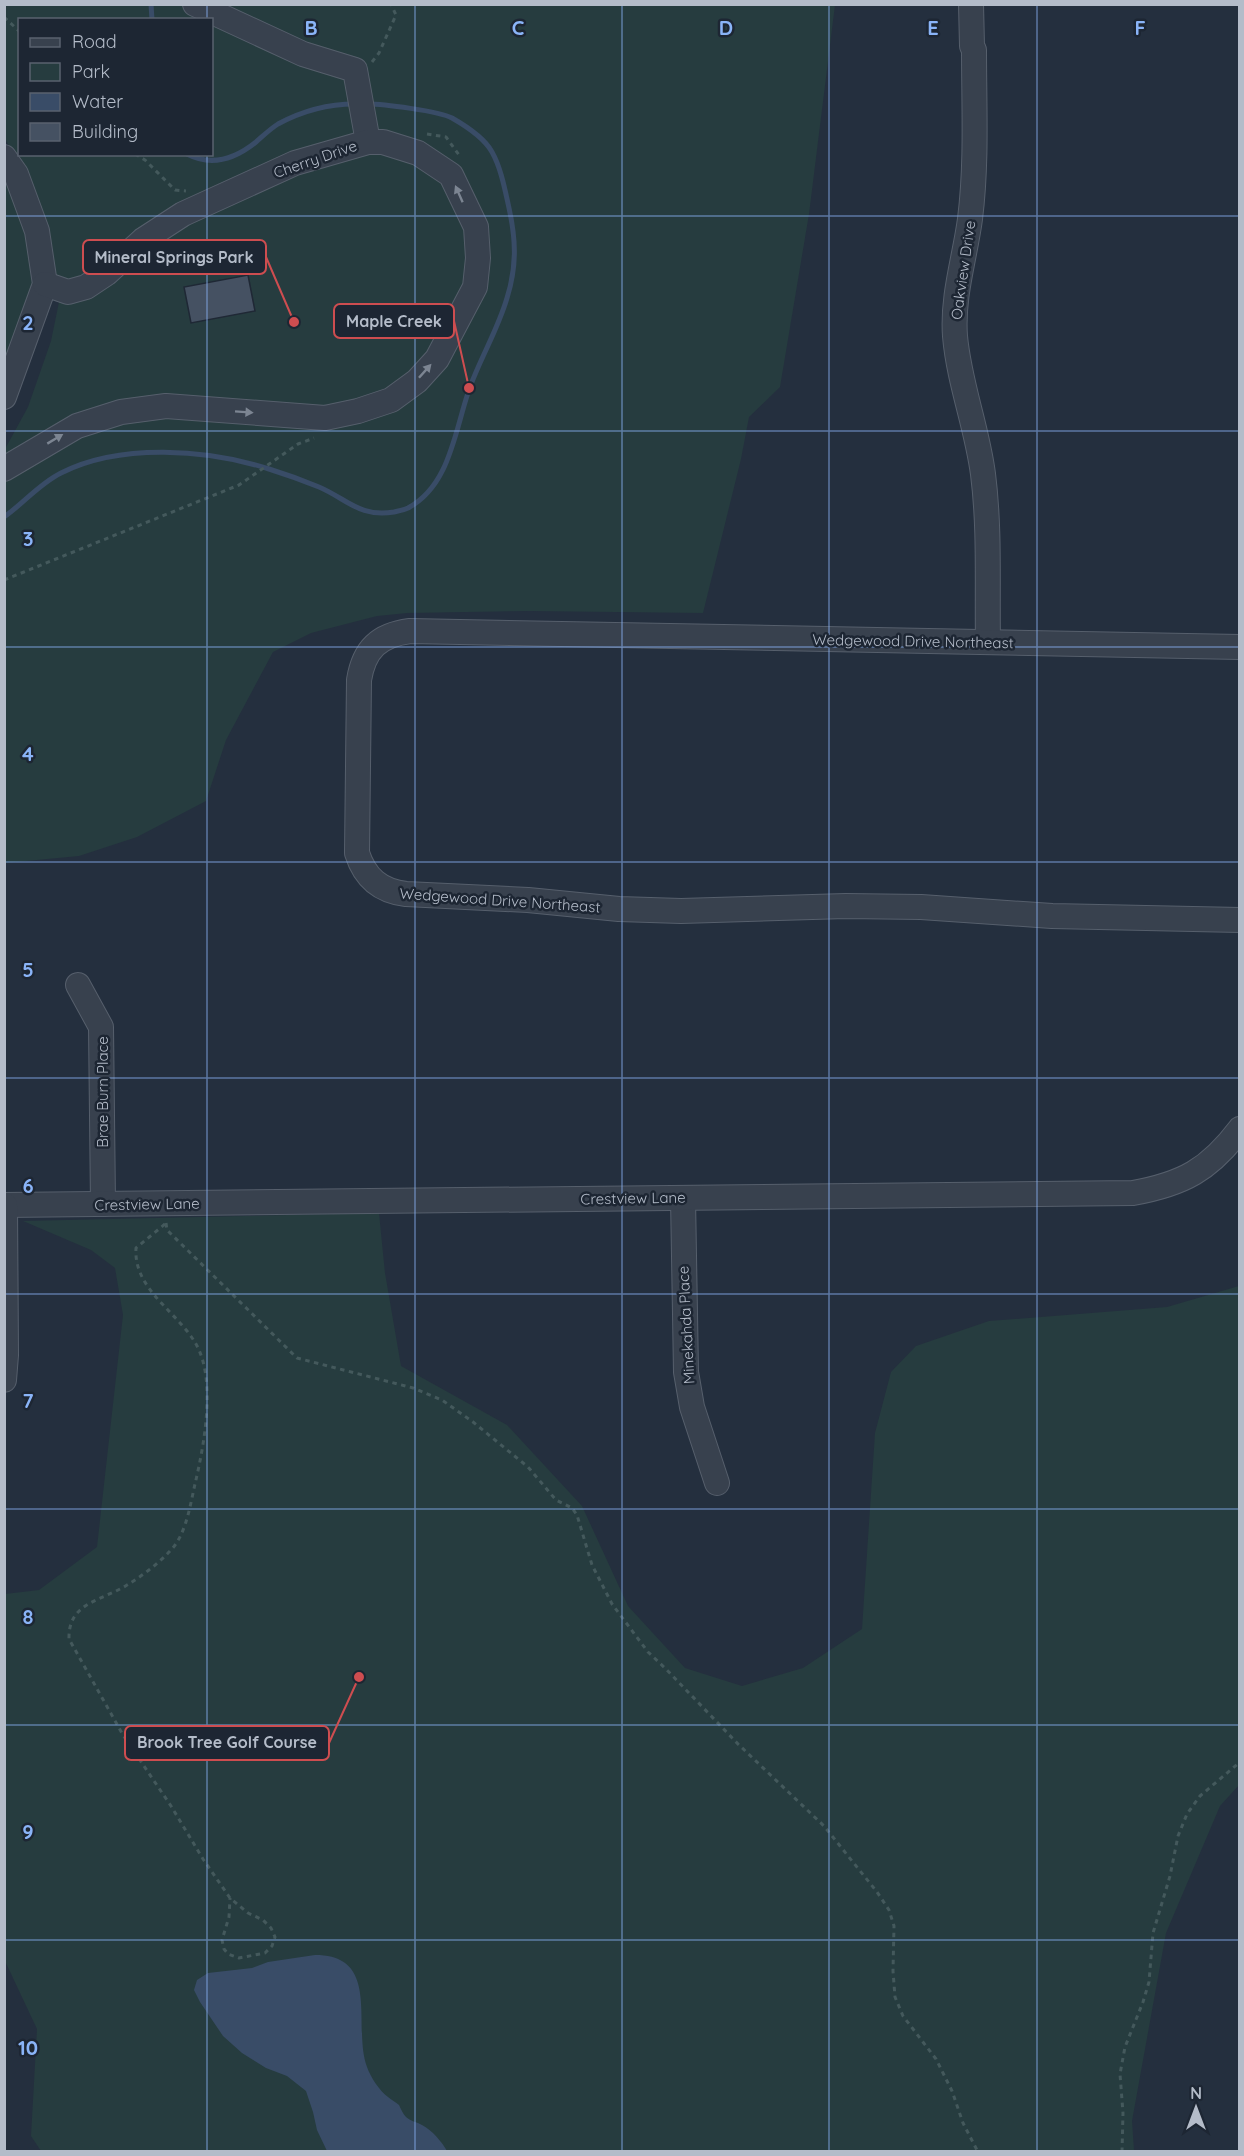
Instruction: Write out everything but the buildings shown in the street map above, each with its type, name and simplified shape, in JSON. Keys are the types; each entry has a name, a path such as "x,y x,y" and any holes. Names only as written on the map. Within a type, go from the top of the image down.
{"street":[{"path":"195,4 303,54 355,70 366,133"},
{"name":"Oakview Drive","path":"972,4 974,165 970,218 956,302 955,334 959,366 974,423 983,473 987,524 988,642"},
{"name":"Cherry Drive","path":"4,469 76,426 121,412 166,406 325,418 358,411 391,400 417,381 437,359 475,287 478,258 476,227 451,175 418,153 383,142 366,133 183,214 143,240 107,273 86,287 68,292 45,284"},
{"path":"4,157 16,174 37,231 45,284 4,397"},
{"name":"Wedgewood Drive Northeast","path":"1239,647 410,631 396,633 382,639 369,652 362,665 359,680 357,853 360,864 371,879 381,887 395,893 528,900 619,909 681,912 846,906 921,907 1052,916 1239,920"},
{"name":"Brae Burn Place","path":"78,985 101,1027 103,1204"},
{"name":"Crestview Lane","path":"5,1205 1133,1193 1161,1188 1187,1177 1225,1148 1239,1129"},
{"name":"Minekahda Place","path":"683,1198 686,1371 692,1407 717,1483"},
{"path":"4,1380 6,1355 5,1205"}],"path":[{"path":"357,79 379,53 396,15 392,4"},
{"path":"4,17 18,30"},
{"path":"424,133 446,137 461,158"},
{"path":"138,156 175,190 194,191"},
{"path":"4,580 239,485 298,444 324,436"},
{"path":"230,1898 229,1917 222,1941 224,1949 228,1954 239,1958 265,1953 272,1946 275,1937 271,1928 230,1898 123,1735 69,1639 71,1619 79,1611 126,1586 171,1550 182,1533 194,1486 207,1410 204,1368 200,1351 154,1295 142,1277 135,1260 136,1248 166,1222 167,1230 297,1358 413,1388 442,1400 528,1467 555,1500 572,1508 577,1515 592,1564 612,1604 648,1652 738,1744 824,1826 878,1892 889,1910 894,1926 895,1997 903,2016 936,2059 952,2091 963,2123 978,2151"},
{"path":"1122,2151 1123,2114 1120,2074 1125,2047 1149,1982 1153,1933 1170,1876 1178,1836 1187,1814 1200,1796 1239,1762"}],"green space":[{"path":"5,5 835,5 809,214 780,387 749,417 741,459 703,613 530,611 407,613 377,616 311,633 273,652 226,740 206,801 137,837 79,856 5,863 5,449 28,407 51,341 59,302 52,245 38,197 5,139"},
{"path":"4,179 33,241 33,290 4,396"},
{"path":"379,1213 385,1273 401,1366 507,1425 582,1506 628,1606 685,1668 742,1686 803,1668 862,1629 875,1433 891,1372 916,1346 989,1321 1167,1307 1239,1286 1239,1785 1220,1806 1166,1933 1132,2121 1134,2151 41,2151 31,2136 37,2029 5,1961 5,1594 39,1590 97,1547 123,1315 115,1268 91,1250 23,1221"}],"water":[{"path":"315,1955 336,1958 349,1967 357,1980 363,2051 371,2075 381,2091 399,2105 409,2120 429,2130 440,2140 447,2151 327,2151 317,2130 306,2091 287,2076 266,2068 242,2053 223,2036 194,1990 197,1980 208,1973 252,1968 268,1962"}],"waterway":[{"path":"151,4 152,18"},
{"path":"192,156 205,160 232,157 248,148 275,126 296,115 325,107 355,104"},
{"path":"4,517 61,473 84,463 136,453 191,454 245,462 313,484 354,506 372,512 394,512 406,509 422,498 434,485 450,454 470,387 507,298 514,264 511,220 495,158 489,147 475,133 445,115 411,108 367,104"}],"place":[{"name":"Mineral Springs Park","path":"294,322"},
{"name":"Maple Creek","path":"469,388"},
{"name":"Brook Tree Golf Course","path":"359,1677"}]}
